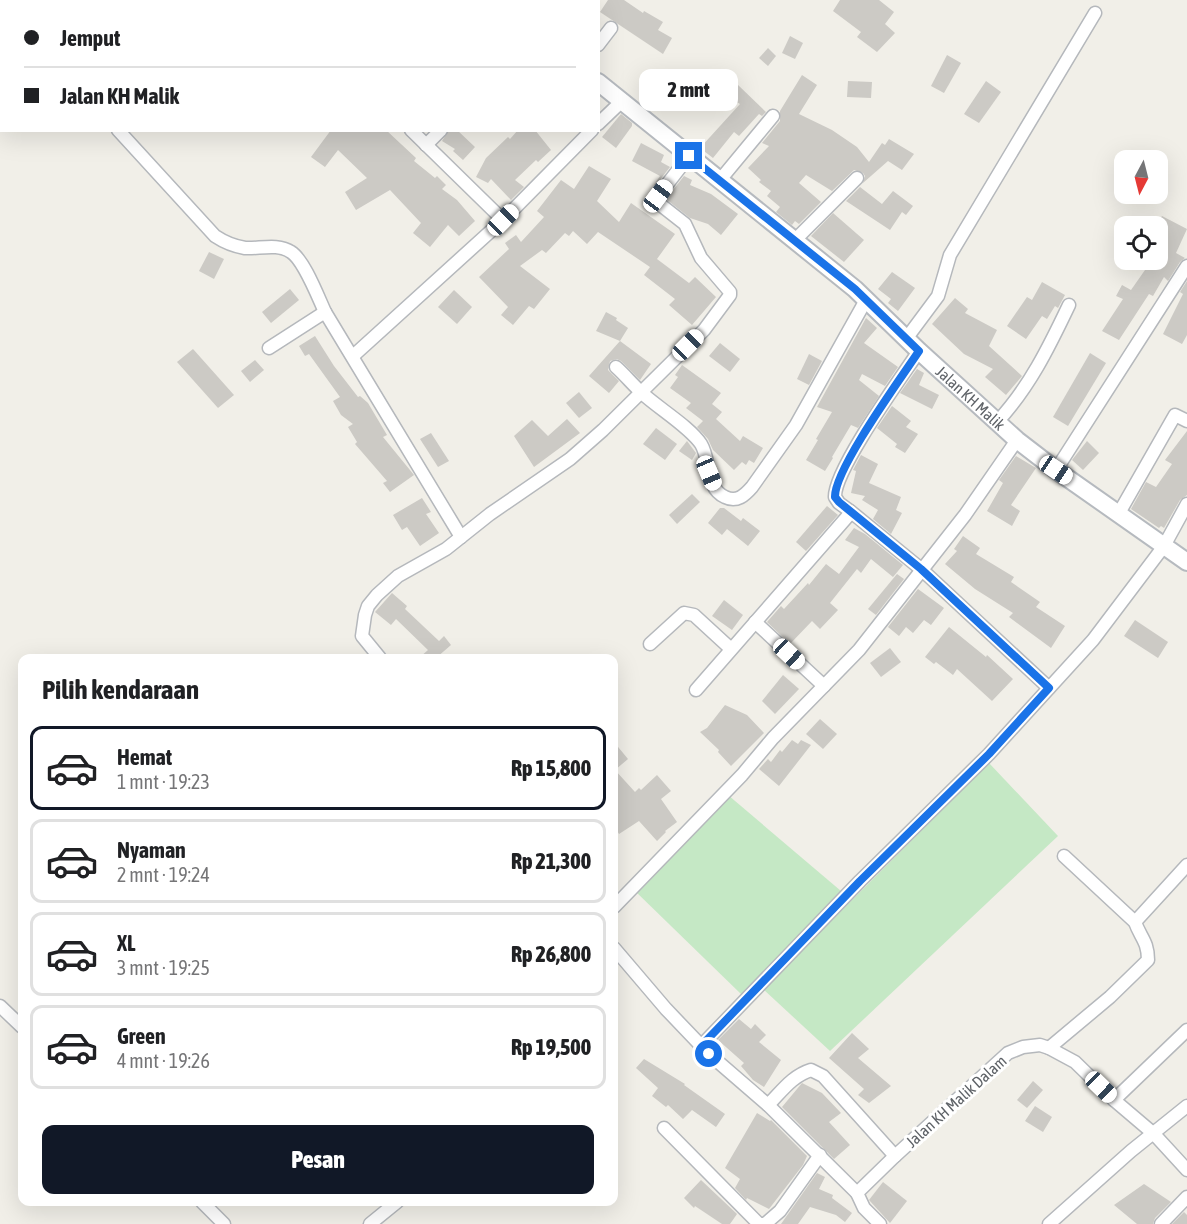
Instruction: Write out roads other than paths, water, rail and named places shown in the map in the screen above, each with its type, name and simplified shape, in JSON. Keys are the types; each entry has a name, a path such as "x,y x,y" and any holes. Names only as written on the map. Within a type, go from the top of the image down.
{"street":[{"path":"906,339 938,296 950,255 1095,13"},
{"path":"600,42 611,28"},
{"name":"Jalan KH Malik","path":"600,84 866,300 1017,440 1187,562"},
{"path":"600,122 622,100"},
{"path":"720,180 773,116"},
{"path":"120,132 215,236 234,246 276,247 290,251 294,255 325,312 461,537"},
{"path":"413,132 503,220"},
{"path":"426,144 439,132"},
{"path":"353,356 503,220 590,132"},
{"path":"377,654 362,636 362,626 368,606 398,576 446,549 490,514 570,459 704,330 731,294 701,258 685,224 657,202 658,196 689,156"},
{"path":"795,240 857,178"},
{"path":"1056,470 1187,266"},
{"path":"616,367 641,393 698,440 706,454 709,473 716,489 724,497 738,499 752,487 796,425 866,300"},
{"path":"997,422 1009,409 1043,358 1069,305"},
{"path":"269,348 325,312"},
{"path":"919,351 852,455 839,478 835,497 921,569 1049,688"},
{"path":"1119,513 1175,415 1187,421"},
{"path":"618,903 859,650 965,515 1017,440"},
{"path":"701,1046 860,881 989,754 1093,640 1164,546 1187,504"},
{"path":"696,690 844,521 850,511"},
{"path":"650,644 684,613 688,612 731,649"},
{"path":"755,622 824,686"},
{"path":"1049,1048 1110,997 1148,960 1146,943 1135,922 1064,856"},
{"path":"1135,922 1187,865"},
{"path":"618,953 701,1046 820,1155 857,1193 864,1208 880,1224"},
{"path":"0,1006 18,1023"},
{"path":"1114,1100 1187,1030"},
{"name":"Jalan KH Malik Dalam","path":"857,1193 1008,1053 1023,1047 1040,1045 1075,1062 1114,1100 1154,1134 1187,1170"},
{"path":"768,1105 792,1079 811,1070 818,1072 895,1156"},
{"path":"1049,1224 1131,1151 1187,1106"},
{"path":"664,1128 759,1224 765,1224 780,1211 820,1155"},
{"path":"1161,1224 1187,1197"},
{"path":"206,1206 224,1224"},
{"path":"370,1224 392,1206"}]}
